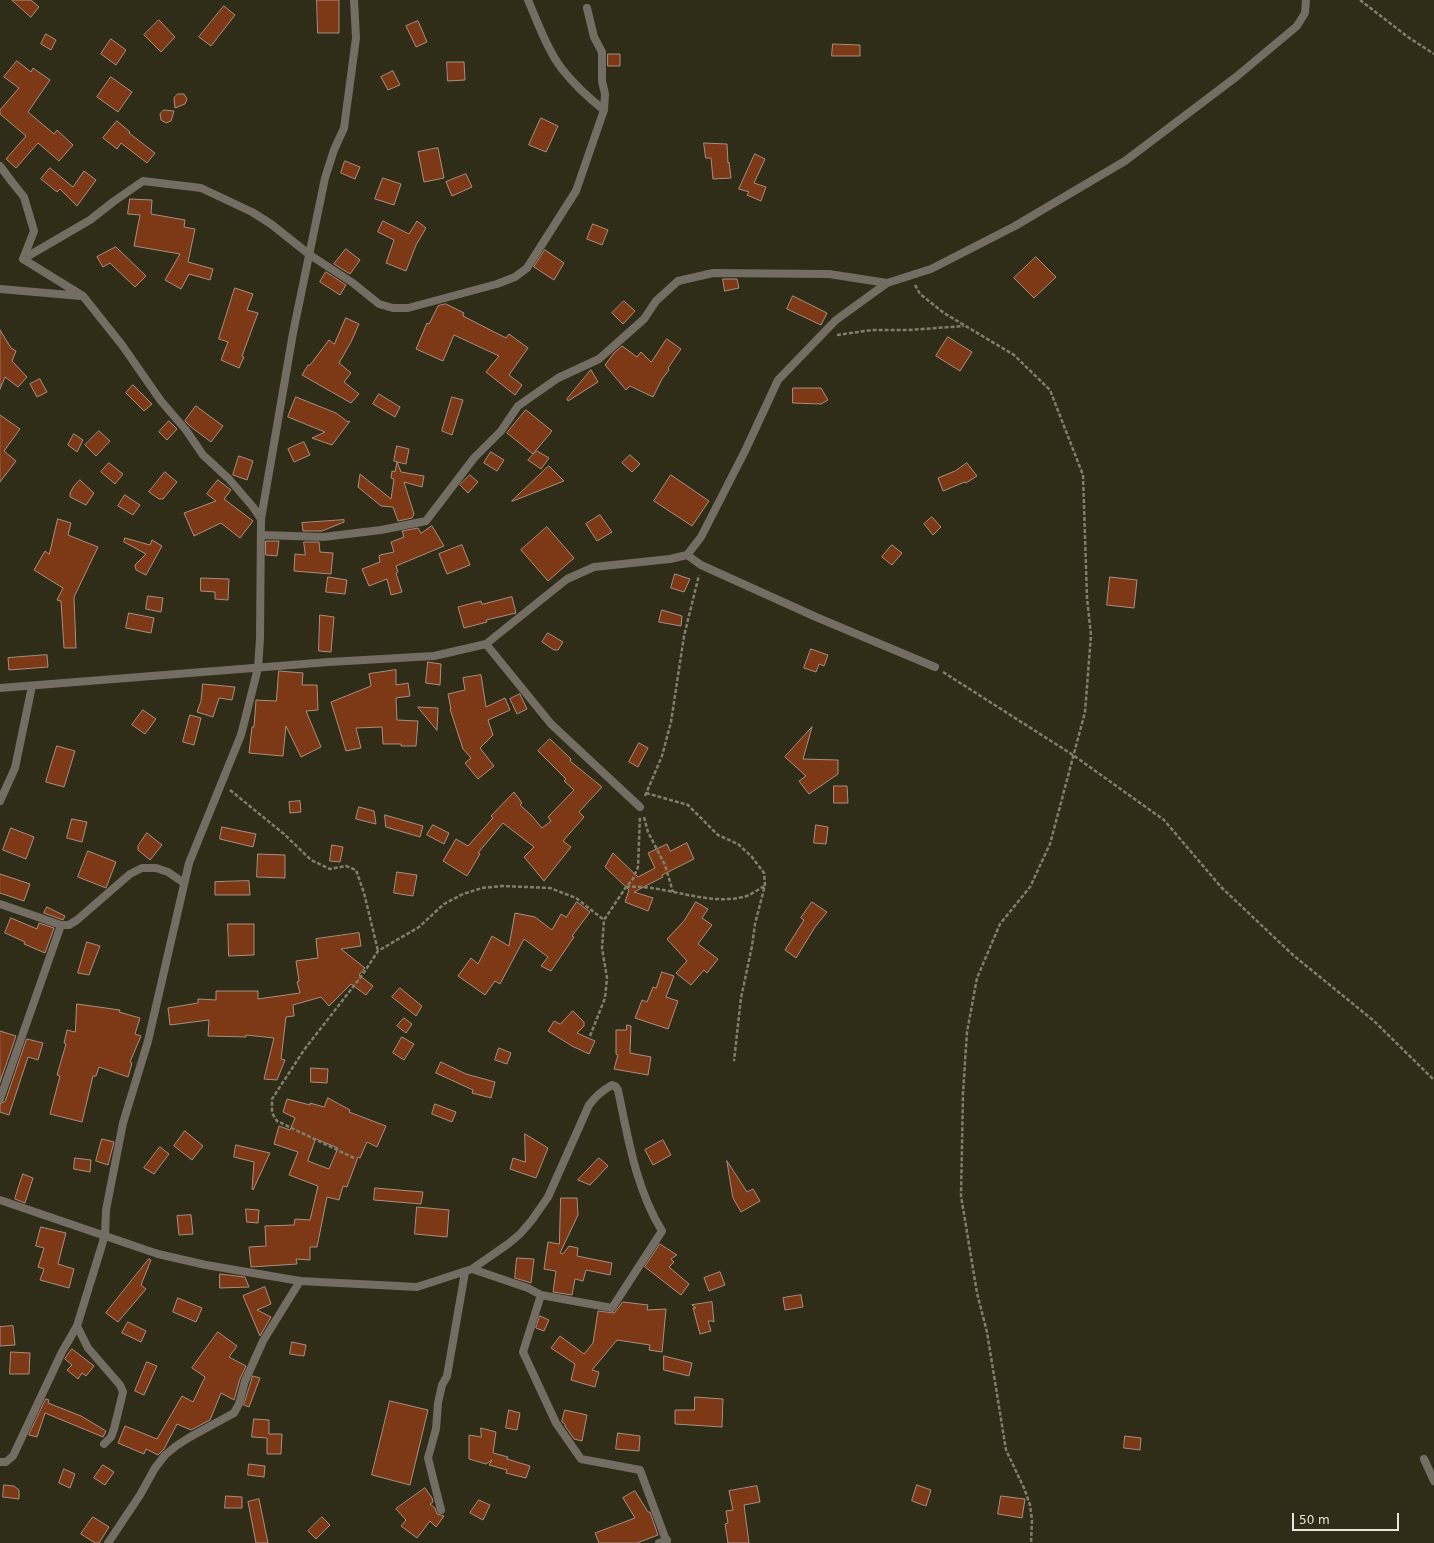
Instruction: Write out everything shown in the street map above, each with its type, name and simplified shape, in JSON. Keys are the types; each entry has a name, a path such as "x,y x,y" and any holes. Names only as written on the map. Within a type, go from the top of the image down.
{"street":[{"path":"0,1462 6,1462 13,1456 62,1352 77,1326 105,1236 106,1210 123,1123 148,1041 189,863 241,735 258,668 260,639 261,519 293,333 325,178 334,150 344,128 356,38 354,0"},
{"path":"528,0 543,34 562,69 595,103 604,110"},
{"path":"0,688 434,656 486,644 567,579 594,567 670,559 687,555 701,537 745,451 778,380 836,320 887,283 931,270 1015,226 1125,161 1236,77 1297,26 1305,13 1306,0"},
{"path":"22,259 90,220 143,181 201,188 258,216 379,304 393,308 408,308 497,284 515,277 527,268 576,191 604,110 606,94 602,81 602,52 594,37 587,8"},
{"path":"0,166 24,197 34,231 22,259"},
{"path":"22,259 83,296 122,346 161,401 186,430 203,454 229,479 253,506 261,519"},
{"path":"261,535 323,538 381,530 426,521 474,458 501,431 518,406 558,378 599,359 644,318 656,300 678,281 713,273 829,274 887,283"},
{"path":"0,289 83,296"},
{"path":"687,555 701,565 816,617 935,668"},
{"path":"486,644 551,724 640,807"},
{"path":"0,801 15,768 32,686"},
{"path":"0,904 61,924 69,925 77,920 130,874 142,868 156,868 168,872 184,883"},
{"path":"0,1099 61,924"},
{"path":"0,1200 158,1254 199,1264 300,1281 417,1287 468,1270 508,1244 532,1220 548,1197 589,1105 596,1096 612,1085 615,1086 618,1090 633,1160 654,1218 662,1231 612,1308 541,1295 528,1288 468,1270"},
{"path":"441,1510 428,1458 436,1429 438,1403 442,1386 447,1376 468,1270"},
{"path":"108,1543 165,1455 190,1437 234,1413 239,1404 245,1381 263,1341 300,1281"},
{"path":"541,1295 523,1352 556,1423 581,1459 640,1470 664,1542"},
{"path":"77,1326 88,1348 120,1385 124,1392 111,1437 104,1444"},
{"path":"1424,1459 1434,1481"}],"path":[{"path":"1360,0 1408,37 1434,54"},
{"path":"910,276 920,294 944,313 1014,355 1050,390 1083,475 1087,598 1091,635 1085,712 1050,844 1030,887 1000,924 976,978 967,1032 963,1093 961,1196 977,1293 987,1332 1006,1450 1024,1488 1030,1505 1032,1520 1031,1543"},
{"path":"819,337 872,330 909,330 965,326"},
{"path":"935,668 1074,755 1164,820 1221,887 1293,955 1374,1021 1434,1080"},
{"path":"221,782 284,834 311,860 330,869 346,866 356,870 364,892 378,951"},
{"path":"646,793 688,805 718,835 738,844 752,857 764,874 766,885 755,924 741,998 734,1061"},
{"path":"640,807 648,832 665,865 673,892"},
{"path":"626,887 633,886 699,897 722,899 744,897 766,885"},
{"path":"354,1158 277,1121 272,1113 272,1100 304,1050 363,974 378,951 419,926 444,904 463,894 482,888 510,886 550,888 576,898 604,920"}],"building":[{"path":"12,0 31,0 39,7 31,17"},
{"path":"317,0 339,0 339,33 318,33"},
{"path":"224,6 235,15 211,46 199,37"},
{"path":"159,20 175,37 161,52 144,35"},
{"path":"418,21 427,42 416,47 406,26"},
{"path":"46,34 56,40 51,50 41,44"},
{"path":"111,39 126,50 116,65 101,54"},
{"path":"833,44 860,45 860,56 832,56"},
{"path":"608,54 620,54 620,66 608,66"},
{"path":"17,61 31,72 33,68 50,80 28,112 54,134 57,130 73,145 59,161 38,143 16,168 6,159 26,136 0,114 0,110 19,88 4,77"},
{"path":"447,62 464,62 465,80 448,81"},
{"path":"393,71 400,85 388,90 381,77"},
{"path":"111,77 132,92 118,112 97,97"},
{"path":"178,94 184,94 187,99 185,104 175,108 174,98"},
{"path":"164,110 174,111 171,121 166,123 161,120 160,114"},
{"path":"541,118 558,126 546,152 529,145"},
{"path":"117,121 130,132 129,133 155,153 147,163 121,143 117,149 103,138"},
{"path":"704,143 727,144 728,163 729,162 731,178 713,179 711,158 706,158"},
{"path":"438,148 444,178 424,182 418,152"},
{"path":"755,154 765,159 754,183 766,187 761,201 747,195 749,192 739,189"},
{"path":"345,161 360,167 355,179 341,173"},
{"path":"50,168 73,187 84,171 96,180 77,206 60,189 57,192 41,179"},
{"path":"466,174 472,187 452,196 446,182"},
{"path":"383,178 401,184 394,205 375,199"},
{"path":"130,199 152,200 151,214 185,220 184,227 195,229 188,262 213,269 210,280 189,274 181,289 165,280 180,254 134,246 140,215 128,214"},
{"path":"383,221 409,234 417,221 426,228 416,245 406,271 386,263 394,240 378,232"},
{"path":"593,224 608,230 602,245 587,239"},
{"path":"116,247 146,276 135,287 110,263 103,267 97,257"},
{"path":"346,249 360,260 350,274 334,264"},
{"path":"545,250 564,263 554,280 534,267"},
{"path":"1036,257 1056,277 1034,298 1014,278"},
{"path":"326,272 346,285 340,295 320,282"},
{"path":"723,279 737,279 739,288 725,291"},
{"path":"235,288 253,294 247,310 258,313 239,368 221,360 228,342 219,339"},
{"path":"793,296 827,313 821,325 787,309"},
{"path":"624,301 635,311 623,324 612,313"},
{"path":"446,304 464,313 463,316 506,338 509,334 528,348 509,375 522,385 515,395 486,372 499,356 454,335 443,361 416,349 427,323 429,324 438,306"},
{"path":"346,318 359,324 339,363 351,373 344,382 359,394 351,403 302,375 308,365 310,365 329,340 334,344"},
{"path":"0,330 11,348 16,351 12,361 27,377 18,387 5,377 0,389"},
{"path":"948,337 972,352 960,371 936,356"},
{"path":"667,339 681,349 668,368 669,370 662,379 653,397 630,386 626,390 605,365 614,353 622,346 637,357 641,352 651,362"},
{"path":"591,370 598,382 568,401 567,399"},
{"path":"40,379 47,392 37,397 30,384"},
{"path":"133,385 152,404 144,411 126,393"},
{"path":"793,388 821,388 828,400 821,404 793,403"},
{"path":"379,394 400,407 395,417 373,404"},
{"path":"296,397 336,413 348,422 350,421 332,445 312,438 325,432 288,417"},
{"path":"452,397 463,400 452,435 442,431"},
{"path":"196,406 223,426 211,442 185,421"},
{"path":"526,410 552,431 533,454 507,433"},
{"path":"0,415 20,429 4,451 16,461 0,482"},
{"path":"169,421 177,429 167,440 159,432"},
{"path":"99,431 110,441 96,456 85,445"},
{"path":"74,434 83,440 77,452 68,445"},
{"path":"304,442 310,455 294,462 288,449"},
{"path":"397,446 409,449 406,464 394,461"},
{"path":"537,451 549,458 541,469 528,460"},
{"path":"491,452 504,460 497,471 484,463"},
{"path":"630,455 640,464 632,472 622,463"},
{"path":"239,456 253,461 247,480 233,475"},
{"path":"397,462 401,472 424,476 422,487 404,482 414,514 412,518 398,521 393,507 381,506 358,487 360,474 391,499 394,479 391,478 392,471 395,472"},
{"path":"109,463 123,474 115,484 101,472"},
{"path":"967,463 977,476 966,483 965,482 943,491 938,478 955,471"},
{"path":"549,466 564,481 512,501"},
{"path":"165,472 177,482 163,499 159,499 149,492"},
{"path":"470,475 478,482 468,493 460,485"},
{"path":"671,475 709,501 692,526 654,501"},
{"path":"80,480 94,493 86,505 70,497 70,493 74,486"},
{"path":"218,480 231,490 224,499 253,521 240,538 221,523 194,536 184,513 216,501 207,494"},
{"path":"125,495 140,505 133,515 118,506"},
{"path":"600,515 612,532 597,541 586,524"},
{"path":"932,517 941,527 933,535 924,524"},
{"path":"58,519 71,523 68,535 98,547 74,597 76,648 64,648 61,601 57,600 63,588 34,570 45,551 49,554"},
{"path":"344,520 344,522 322,531 303,531 302,523"},
{"path":"432,526 444,546 396,566 398,572 396,573 402,592 391,595 387,579 369,586 362,569 380,562 380,555 394,552 391,542 404,537 402,531 418,528 421,533"},
{"path":"547,527 574,558 548,581 521,550"},
{"path":"125,538 150,545 152,540 162,546 146,575 136,570 135,565 146,554 124,542"},
{"path":"266,541 279,541 277,556 266,555"},
{"path":"304,542 319,542 320,552 333,553 331,574 294,571 295,554 305,555"},
{"path":"462,545 470,565 447,574 439,554"},
{"path":"892,545 902,553 892,565 882,557"},
{"path":"675,574 690,579 684,592 671,588"},
{"path":"328,577 347,580 345,594 326,592"},
{"path":"1110,577 1137,580 1134,608 1107,605"},
{"path":"201,578 229,579 228,600 215,599 215,592 201,591"},
{"path":"148,596 163,598 161,612 146,609"},
{"path":"512,597 516,613 486,620 487,622 464,628 458,607 481,601 482,604"},
{"path":"662,610 682,616 681,626 659,622"},
{"path":"129,613 154,618 151,633 126,628"},
{"path":"320,615 334,617 331,652 319,651"},
{"path":"548,633 563,642 558,650 554,650 542,642"},
{"path":"811,649 828,655 824,666 819,664 816,672 804,668"},
{"path":"47,655 48,667 9,670 8,658"},
{"path":"428,662 441,664 440,685 426,683"},
{"path":"396,670 396,685 408,683 410,696 396,698 397,720 418,721 416,746 383,744 382,727 356,728 361,748 346,751 331,702 371,686 369,674"},
{"path":"279,671 303,673 302,685 317,685 318,710 306,711 321,747 301,757 286,726 283,756 249,753 252,727 254,727 256,700 276,701"},
{"path":"481,675 486,707 505,698 510,710 488,720 493,735 480,748 494,766 478,779 465,763 471,758 463,749 450,709 448,694 465,690 463,678"},
{"path":"203,684 235,687 232,700 219,698 213,717 197,712 201,701"},
{"path":"520,694 527,709 517,714 510,699"},
{"path":"418,707 438,708 437,730"},
{"path":"143,710 156,719 145,734 132,725"},
{"path":"190,715 201,718 194,745 183,742"},
{"path":"812,727 803,759 838,760 838,774 809,794 799,781 806,776 785,757"},
{"path":"550,739 571,759 570,761 602,787 579,812 584,817 563,841 571,847 544,881 524,857 534,847 503,823 478,853 480,854 467,876 443,861 456,839 468,846 493,818 491,816 514,792 522,803 520,805 542,828 551,821 548,817 574,790 564,781 566,779 538,751"},
{"path":"639,743 648,748 638,767 629,762"},
{"path":"57,746 75,751 64,787 46,782"},
{"path":"834,786 847,786 848,803 834,803"},
{"path":"300,801 301,812 290,813 289,802"},
{"path":"359,807 374,811 376,824 356,819"},
{"path":"385,815 423,826 420,837 386,827"},
{"path":"72,819 87,822 82,842 67,838"},
{"path":"433,825 449,833 444,844 427,835"},
{"path":"816,825 828,827 826,844 814,843"},
{"path":"222,827 256,834 253,847 220,839"},
{"path":"11,828 34,837 26,859 3,850"},
{"path":"147,833 162,845 150,860 138,850 138,846"},
{"path":"687,843 694,859 662,875 663,877 634,892 653,898 648,911 625,902 629,890 605,867 613,853 638,877 655,868 648,853 667,844 670,851"},
{"path":"332,845 343,847 340,862 330,861"},
{"path":"88,851 116,862 106,888 78,877"},
{"path":"258,854 285,855 285,878 257,877"},
{"path":"397,872 417,875 413,896 394,893"},
{"path":"0,874 30,884 24,901 0,893"},
{"path":"249,881 250,895 215,895 215,882"},
{"path":"577,902 590,912 572,936 574,937 551,971 541,966 548,957 524,939 500,984 495,981 485,995 458,976 471,958 478,964 492,936 509,946 515,913 535,917 552,930 561,914 566,917"},
{"path":"696,902 708,909 702,918 712,925 698,944 718,959 707,973 704,970 691,985 676,973 687,961 667,939 684,921"},
{"path":"812,902 827,912 815,927 796,958 785,950 804,920 801,918"},
{"path":"47,907 65,916 63,920 44,913"},
{"path":"11,918 37,929 39,923 54,928 45,953 24,944 25,942 5,933"},
{"path":"228,924 254,924 254,955 229,956"},
{"path":"359,933 361,946 341,949 365,968 359,975 373,986 366,995 351,984 329,1006 321,997 293,1005 294,1016 286,1017 281,1059 285,1060 277,1080 264,1079 274,1038 246,1035 246,1037 208,1036 209,1020 170,1025 168,1008 198,1003 198,999 216,1000 216,991 258,991 258,999 300,993 297,982 299,981 296,961 318,958 316,939"},
{"path":"87,942 100,946 89,975 78,973"},
{"path":"662,972 674,976 666,997 678,1001 668,1029 635,1018 642,1000 647,1002 653,987 656,988"},
{"path":"400,988 422,1006 416,1016 392,997"},
{"path":"77,1004 120,1010 119,1012 140,1018 135,1034 141,1036 130,1062 132,1063 128,1077 99,1067 96,1076 93,1076 82,1122 50,1114 60,1076 57,1075 66,1044 64,1043 67,1030 75,1032"},
{"path":"573,1011 584,1022 584,1026 577,1033 595,1041 589,1054 572,1046 548,1031 554,1021 560,1024"},
{"path":"404,1018 412,1024 406,1033 397,1026"},
{"path":"627,1025 631,1026 630,1053 651,1057 648,1075 614,1069 618,1055 616,1054 616,1030 626,1030"},
{"path":"0,1031 16,1036 0,1082"},
{"path":"402,1037 414,1044 404,1060 393,1053"},
{"path":"27,1039 43,1043 38,1060 28,1057 9,1115 0,1112 0,1104 5,1101"},
{"path":"499,1048 511,1053 507,1064 495,1060"},
{"path":"441,1062 466,1074 495,1082 491,1098 472,1093 473,1090 436,1073"},
{"path":"311,1068 328,1069 327,1083 311,1082"},
{"path":"328,1098 350,1110 349,1112 386,1126 377,1147 367,1142 360,1158 358,1157 347,1187 343,1186 339,1200 327,1197 317,1247 310,1247 310,1260 296,1259 297,1264 251,1267 249,1247 266,1246 265,1226 294,1225 295,1219 310,1220 318,1186 289,1175 298,1152 274,1144 279,1126 290,1130 295,1118 283,1112 287,1099 324,1107","holes":["316,1139 338,1148 329,1169 308,1161"]},
{"path":"435,1104 456,1112 452,1122 432,1114"},
{"path":"185,1131 203,1146 192,1160 174,1146"},
{"path":"525,1134 548,1148 536,1178 510,1169 513,1158 525,1162"},
{"path":"102,1139 114,1142 108,1165 96,1161"},
{"path":"663,1140 671,1155 653,1165 645,1150"},
{"path":"236,1145 270,1153 253,1190 254,1162 234,1157"},
{"path":"160,1147 169,1154 154,1174 144,1168"},
{"path":"75,1158 91,1160 90,1172 74,1169"},
{"path":"599,1158 608,1166 590,1185 578,1180"},
{"path":"727,1161 747,1192 753,1189 760,1201 741,1212 733,1198"},
{"path":"23,1174 33,1178 25,1203 15,1199"},
{"path":"375,1188 423,1192 421,1204 374,1200"},
{"path":"561,1198 577,1198 578,1215 560,1253 563,1254 569,1246 578,1248 577,1256 612,1263 610,1275 586,1270 583,1281 575,1279 572,1295 553,1292 556,1271 544,1269 548,1242 559,1244"},
{"path":"417,1207 449,1210 447,1237 415,1234"},
{"path":"246,1209 259,1210 258,1223 247,1222"},
{"path":"191,1215 193,1234 179,1235 177,1216"},
{"path":"41,1227 66,1233 58,1264 74,1269 69,1288 40,1280 44,1269 38,1267 44,1248 36,1246"},
{"path":"660,1244 677,1255 671,1259 674,1262 669,1267 689,1284 681,1295 645,1267"},
{"path":"517,1258 534,1259 531,1283 515,1278"},
{"path":"149,1259 151,1260 141,1285 146,1289 118,1322 106,1313"},
{"path":"720,1272 725,1285 709,1291 704,1278"},
{"path":"220,1274 245,1277 249,1287 220,1288"},
{"path":"265,1287 271,1304 257,1310 271,1317 260,1336 243,1296"},
{"path":"801,1295 803,1307 785,1310 783,1298"},
{"path":"178,1298 202,1308 196,1322 173,1312"},
{"path":"623,1302 648,1305 647,1310 666,1309 662,1352 649,1350 650,1345 617,1340 592,1370 599,1372 595,1387 571,1380 575,1364 551,1348 560,1336 584,1354 593,1343 598,1311 614,1313"},
{"path":"712,1302 714,1322 708,1321 711,1331 700,1334 693,1308 696,1308 692,1305"},
{"path":"540,1316 549,1320 544,1331 536,1328"},
{"path":"128,1322 146,1331 141,1342 122,1333"},
{"path":"13,1326 15,1345 0,1346 0,1327"},
{"path":"218,1332 237,1346 229,1357 246,1366 240,1379 234,1400 221,1393 210,1420 191,1430 177,1424 164,1449 158,1455 146,1449 144,1454 118,1443 125,1426 157,1439 182,1396 193,1402 205,1377 192,1368"},
{"path":"292,1342 306,1345 304,1356 290,1354"},
{"path":"72,1349 94,1366 86,1376 82,1373 78,1379 67,1370 72,1365 65,1359"},
{"path":"11,1352 30,1353 29,1374 10,1374"},
{"path":"664,1356 692,1363 689,1376 664,1370"},
{"path":"147,1362 157,1366 144,1395 135,1391"},
{"path":"253,1376 260,1378 249,1407 244,1405"},
{"path":"695,1397 723,1399 722,1427 675,1424 675,1410 694,1410"},
{"path":"46,1399 49,1400 48,1403 81,1416 106,1431 103,1437 45,1413 37,1437 29,1435"},
{"path":"390,1401 428,1410 410,1485 372,1475"},
{"path":"509,1410 520,1413 517,1430 506,1428"},
{"path":"565,1410 587,1415 582,1441 574,1439 565,1424 562,1422"},
{"path":"254,1419 269,1420 269,1434 282,1434 281,1454 267,1454 267,1438 252,1437"},
{"path":"481,1428 496,1432 493,1453 530,1466 526,1478 506,1473 507,1470 489,1465 492,1460 486,1464 469,1459 469,1435 481,1437"},
{"path":"618,1433 640,1436 639,1451 616,1449"},
{"path":"1125,1436 1141,1438 1140,1450 1124,1448"},
{"path":"249,1464 265,1466 264,1477 248,1475"},
{"path":"103,1465 114,1472 105,1485 94,1478"},
{"path":"64,1469 75,1474 70,1488 59,1483"},
{"path":"4,1485 14,1486 19,1490 19,1499 3,1497"},
{"path":"917,1485 931,1490 926,1506 912,1501"},
{"path":"757,1486 760,1502 744,1505 749,1543 728,1543 725,1524 728,1523 726,1511 733,1510 729,1491"},
{"path":"425,1488 432,1498 433,1502 430,1504 435,1508 437,1514 444,1516 436,1527 430,1521 417,1538 401,1526 406,1520 396,1509"},
{"path":"635,1491 648,1512 650,1512 658,1535 637,1543 599,1543 595,1533 635,1518 623,1498"},
{"path":"226,1496 242,1497 242,1508 225,1508"},
{"path":"1001,1496 1025,1499 1022,1518 998,1514"},
{"path":"259,1499 268,1543 256,1543 248,1502"},
{"path":"479,1500 490,1505 483,1520 470,1513"},
{"path":"93,1517 109,1527 99,1543 95,1543 81,1534"},
{"path":"322,1517 330,1525 316,1539 308,1531"}]}
